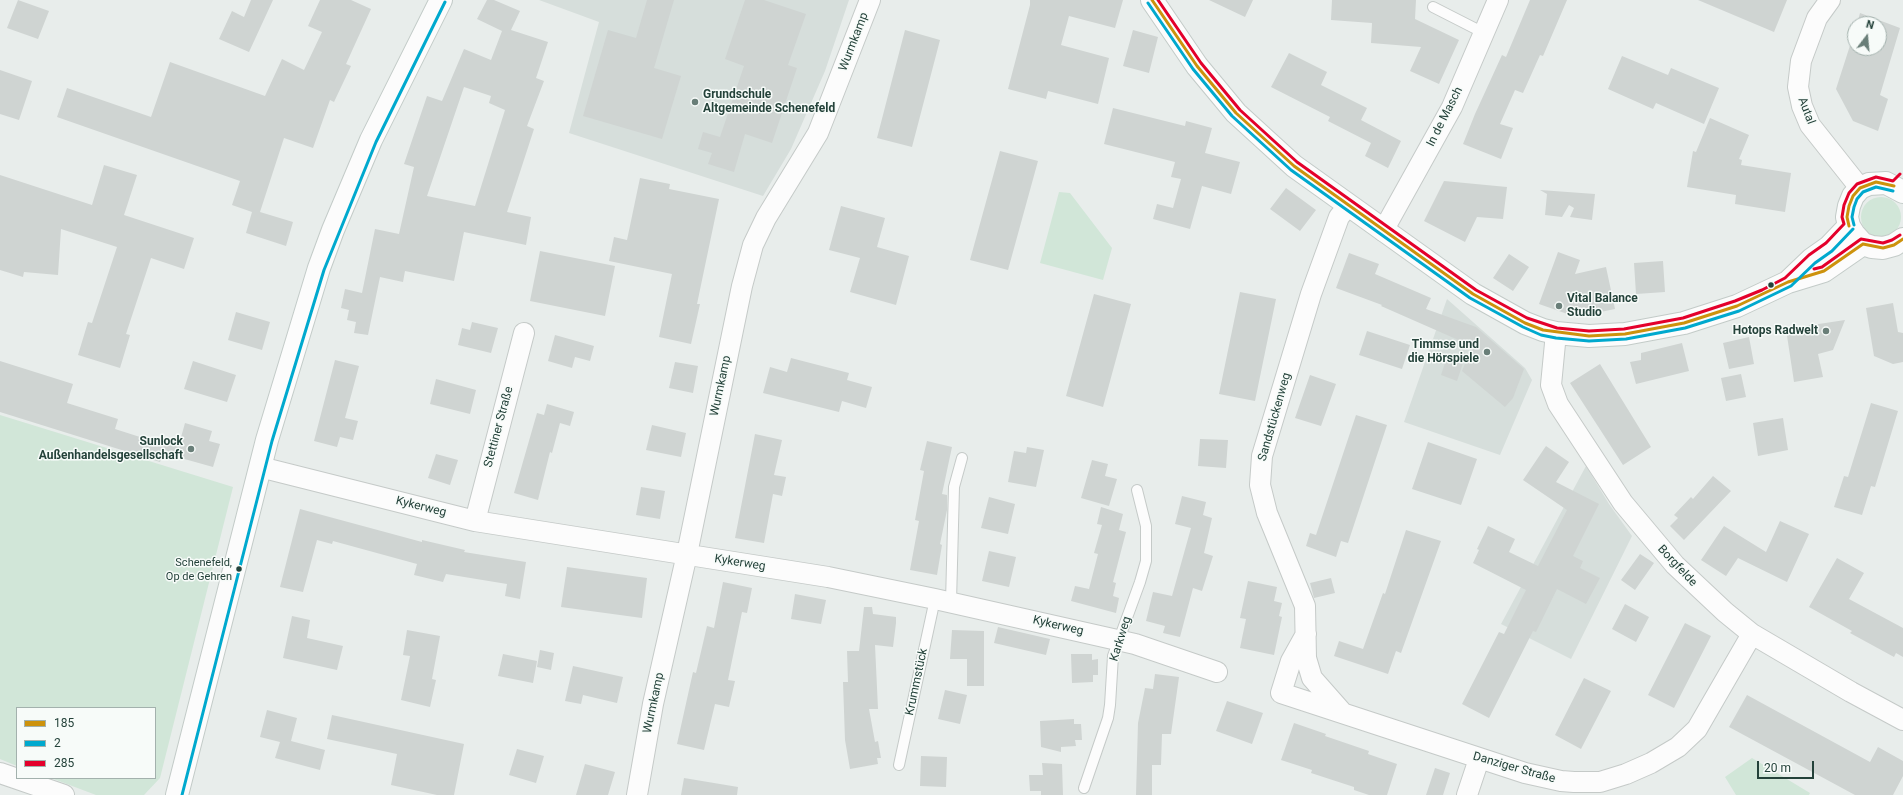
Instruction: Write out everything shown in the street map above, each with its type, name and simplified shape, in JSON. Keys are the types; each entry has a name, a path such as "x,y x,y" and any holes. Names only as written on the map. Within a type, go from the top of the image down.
{"main road":[{"path":"177,795 260,467 300,325 333,230 371,140 441,0"},
{"path":"1152,0 1198,66 1240,117 1294,166 1473,294 1525,323 1556,333 1589,336 1625,334 1684,323 1737,306 1788,282 1824,272 1863,244"},
{"path":"1900,185 1876,182 1860,188 1853,196 1849,206 1848,216 1849,226 1863,244 1883,248 1894,245 1903,239"},
{"path":"1788,282 1812,259 1829,247 1849,226"}],"street":[{"name":"Wurmkamp","path":"637,795 653,704 687,554 742,286 752,245 766,218 818,132 870,0"},
{"name":"In de Masch","path":"1383,231 1452,106 1498,0"},
{"name":"Autal","path":"1830,0 1817,18 1802,61 1798,87 1802,106 1810,125 1860,188"},
{"name":"Sandstückenweg","path":"1344,714 1312,678 1306,658 1305,606 1267,513 1260,485 1262,456 1311,294 1339,217 1348,206"},
{"name":"Stettiner Straße","path":"475,521 524,333"},
{"name":"Borgfelde","path":"1556,333 1551,385 1558,404 1624,503 1648,535 1701,591 1752,634 1851,692 1903,720"},
{"name":"Kykerweg","path":"260,467 475,521 828,577 943,600 1119,640 1217,672"},
{"name":"Danziger Straße","path":"1306,634 1291,661 1281,693 1525,773 1561,781 1600,782 1638,769 1678,747 1697,729 1752,634"},
{"path":"1467,795 1479,759"},
{"path":"0,773 16,778"},
{"path":"17,779 64,795"}],"lane":[{"path":"1434,7 1484,33"},
{"name":"Krummstück","path":"899,765 943,600 954,487 962,458"},
{"name":"Karkweg","path":"1084,788 1108,718 1113,656 1140,582 1146,561 1146,526 1137,490"}],"shaded area":[{"name":"Grundschule Altgemeinde Schenefeld","path":"539,0 849,0 825,71 791,149 763,196 569,133 599,22"},
{"path":"1447,299 1525,368 1532,380 1500,455 1404,422"},
{"path":"1586,466 1609,504 1632,536 1571,659 1501,624"}],"green space":[{"path":"1059,192 1070,193 1112,248 1103,280 1040,263"},
{"path":"1885,197 1892,200 1898,206 1901,217 1900,225 1892,234 1885,237 1877,237 1870,234 1862,225 1861,213 1864,206 1873,198"},
{"path":"0,415 233,487 160,778 144,795 96,795 54,779 156,779 156,707 16,707 16,766 0,759"},
{"path":"1752,758 1810,793 1809,795 1736,795 1725,777"}],"building":[{"path":"18,0 49,11 38,39 7,28"},
{"path":"251,0 273,0 249,52 219,39 232,11 244,17"},
{"path":"320,0 351,0 371,9 346,64 351,66 334,102 330,100 313,148 284,138 260,212 293,222 286,246 246,233 252,212 232,205 240,181 57,117 67,88 151,117 170,62 265,96 282,59 304,70 322,32 308,26"},
{"path":"487,0 494,0 520,11 511,30 548,42 536,78 544,81 527,126 534,129 507,212 531,217 526,245 464,232 454,281 405,271 403,282 380,277 368,335 354,333 356,322 347,320 349,310 341,308 345,289 362,293 375,229 399,234 414,167 404,164 427,96 442,101 464,49 491,60 502,31 477,19","holes":["464,87 491,96 489,103 505,110 475,206 427,196"]},
{"path":"647,0 674,0 654,68 681,76 662,139 583,116 608,30 636,38"},
{"path":"745,0 764,0 806,14 788,65 797,68 772,143 745,134 734,172 708,164 712,153 698,149 703,132 720,137 744,66 725,59"},
{"path":"1030,0 1123,0 1115,28 1069,16 1061,45 1109,58 1098,104 1048,91 1046,99 1008,89"},
{"path":"1209,0 1253,0 1245,17"},
{"path":"1332,0 1416,0 1415,19 1459,40 1439,84 1410,71 1421,47 1371,43 1372,23 1331,20"},
{"path":"1530,0 1567,0 1543,56 1540,55 1523,93 1515,90 1500,124 1513,128 1501,159 1463,144 1502,55 1506,57"},
{"path":"1698,0 1787,0 1774,32"},
{"path":"1860,13 1868,16 1859,16"},
{"path":"1887,23 1900,28 1880,95 1888,99 1878,131 1853,121 1836,89 1847,55 1887,56"},
{"path":"905,30 940,40 912,147 877,138"},
{"path":"1133,30 1158,37 1149,73 1123,66"},
{"path":"1289,53 1327,72 1321,85 1367,108 1361,120 1401,141 1388,168 1365,156 1371,143 1328,121 1330,117 1271,87"},
{"path":"1622,56 1668,75 1671,68 1719,88 1704,124 1656,103 1653,109 1608,89"},
{"path":"0,70 32,81 19,120 0,114"},
{"path":"1113,108 1185,126 1186,121 1212,128 1205,153 1240,162 1231,194 1202,186 1190,229 1153,219 1157,204 1173,208 1181,179 1171,177 1175,162 1104,144"},
{"path":"1710,118 1749,135 1739,159 1742,160 1741,165 1791,173 1785,212 1735,204 1736,195 1687,187 1693,151 1696,152"},
{"path":"1000,151 1038,161 1008,270 970,260"},
{"path":"104,165 137,175 124,215 194,238 184,269 151,258 126,334 130,335 120,368 78,355 88,322 92,323 117,247 61,229 58,275 24,272 23,277 0,270 0,175 92,205"},
{"path":"640,178 670,184 669,189 719,199 697,304 700,304 691,344 659,337 672,274 609,261 614,237 627,240"},
{"path":"1444,181 1507,187 1503,219 1477,217 1465,242 1424,221"},
{"path":"1286,188 1316,210 1300,231 1270,209"},
{"path":"1540,190 1595,194 1592,220 1570,217 1574,208 1569,205 1562,217 1545,215 1547,194"},
{"path":"841,206 885,218 877,247 909,256 896,305 850,292 860,258 829,250"},
{"path":"540,251 615,266 605,316 530,301"},
{"path":"1558,252 1580,260 1575,274 1606,267 1615,309 1576,317 1539,304"},
{"path":"1349,253 1379,264 1375,274 1431,298 1426,309 1476,327 1524,369 1513,398 1505,407 1462,371 1472,346 1381,306 1382,305 1336,288"},
{"path":"1509,254 1529,267 1513,291 1493,278"},
{"path":"1663,261 1665,292 1636,294 1634,263"},
{"path":"1240,292 1276,299 1255,401 1219,394"},
{"path":"1094,294 1131,304 1103,407 1066,396"},
{"path":"1893,303 1898,332 1903,333 1903,362 1893,364 1874,356 1866,308"},
{"path":"236,312 270,322 262,350 228,340"},
{"path":"1845,320 1833,350 1818,354 1823,377 1794,382 1786,329"},
{"path":"472,322 498,328 491,353 458,345 462,328 470,330"},
{"path":"1367,331 1410,345 1402,369 1359,355"},
{"path":"555,335 594,346 590,361 575,357 572,368 548,361"},
{"path":"1749,337 1754,364 1729,369 1723,343"},
{"path":"1682,343 1689,371 1636,384 1630,362 1641,360 1641,353"},
{"path":"1447,357 1463,363 1457,381 1441,375"},
{"path":"791,358 849,373 847,380 872,387 866,408 842,401 839,412 763,393 770,367 787,372"},
{"path":"335,360 359,366 345,418 358,421 353,440 340,437 337,447 314,441"},
{"path":"0,361 73,384 67,403 118,419 115,429 165,445 167,437 180,441 185,423 212,431 209,441 220,444 213,467 163,453 160,462 0,412"},
{"path":"193,361 236,375 227,402 184,389"},
{"path":"675,362 698,366 693,393 669,388"},
{"path":"1600,364 1651,447 1623,465 1570,383"},
{"path":"1741,374 1746,397 1726,401 1721,378"},
{"path":"1310,375 1336,384 1321,426 1295,418"},
{"path":"436,379 476,390 470,414 430,404"},
{"path":"1871,403 1898,411 1875,487 1871,486 1862,515 1834,507 1844,476 1848,477"},
{"path":"547,404 574,412 570,426 560,423 552,453 550,452 538,500 514,493 537,413 544,415"},
{"path":"1356,415 1387,425 1348,543 1341,541 1336,557 1306,546 1310,533 1316,535"},
{"path":"1783,418 1788,450 1758,456 1753,423"},
{"path":"652,425 686,433 681,457 646,450"},
{"path":"755,434 782,440 774,475 786,477 782,496 773,494 764,543 735,538"},
{"path":"1200,439 1228,440 1226,468 1198,466"},
{"path":"927,441 952,447 942,494 947,495 947,510 940,544 942,545 937,575 910,570 919,521 915,520 924,471 920,470"},
{"path":"1428,442 1477,459 1461,505 1412,489"},
{"path":"1546,446 1569,462 1556,482 1599,504 1573,556 1583,561 1580,568 1600,578 1586,604 1557,589 1536,632 1533,631 1489,718 1462,704 1499,632 1504,634 1526,590 1473,563 1479,550 1477,549 1488,526 1515,539 1509,552 1538,566 1567,510 1523,480"},
{"path":"1027,447 1044,450 1036,487 1008,482 1014,451 1026,453"},
{"path":"436,454 458,460 450,485 428,478"},
{"path":"1092,460 1108,464 1105,476 1117,479 1109,506 1081,498"},
{"path":"1713,476 1731,491 1684,540 1670,526 1678,518 1674,515 1691,497 1693,499"},
{"path":"641,487 665,491 660,519 636,515"},
{"path":"1182,496 1206,502 1203,515 1212,518 1204,553 1213,556 1202,591 1193,588 1180,637 1163,633 1165,626 1146,621 1153,592 1172,596 1191,528 1175,524"},
{"path":"989,497 1015,504 1008,534 981,528"},
{"path":"1101,507 1123,514 1119,530 1126,532 1113,582 1116,583 1113,596 1119,598 1116,613 1071,601 1075,586 1089,589 1098,554 1094,553 1102,525 1097,524"},
{"path":"300,509 422,542 422,540 465,550 464,552 526,562 520,599 505,596 507,584 446,574 443,582 414,575 417,564 333,541 332,544 317,540 303,592 280,587"},
{"path":"1780,521 1809,534 1787,582 1738,558 1726,576 1701,560 1724,526 1766,552"},
{"path":"1406,530 1441,541 1401,653 1396,651 1388,674 1334,656 1339,641 1363,649 1383,593 1385,594"},
{"path":"989,551 1016,557 1009,587 982,581"},
{"path":"1640,554 1654,563 1635,590 1621,580"},
{"path":"1837,558 1864,573 1849,599 1903,628 1903,657 1896,653 1894,657 1850,633 1852,631 1809,607"},
{"path":"567,567 647,578 642,618 561,607"},
{"path":"1331,578 1335,593 1314,598 1310,583"},
{"path":"1248,581 1277,587 1274,601 1282,603 1279,616 1282,617 1274,655 1240,648 1246,619 1240,618"},
{"path":"723,582 752,588 747,613 742,612 728,680 735,681 729,707 715,704 704,750 677,744 693,672 696,673 707,626 714,628"},
{"path":"795,594 826,600 821,624 791,619"},
{"path":"1625,604 1649,617 1636,642 1612,629"},
{"path":"864,607 872,607 873,614 896,617 896,623 893,647 875,645 878,709 869,709 875,742 878,741 881,758 877,758 878,764 850,769 845,740 843,682 848,682 847,651 859,651"},
{"path":"292,616 310,620 307,638 343,646 337,670 283,658"},
{"path":"1685,623 1711,636 1674,708 1648,695"},
{"path":"998,627 1050,639 1046,655 994,643"},
{"path":"407,630 440,636 432,679 436,680 430,707 401,700 410,656 403,655"},
{"path":"952,630 984,631 984,686 967,686 967,659 950,659"},
{"path":"540,650 554,653 551,670 537,667"},
{"path":"503,654 537,661 533,683 498,676"},
{"path":"1071,654 1092,654 1092,660 1098,659 1098,675 1093,675 1093,682 1072,683"},
{"path":"573,666 623,677 617,703 583,695 581,704 565,701"},
{"path":"1155,674 1179,677 1171,734 1162,734 1161,765 1152,765 1152,795 1136,795 1138,723 1145,688 1153,689"},
{"path":"1584,678 1611,691 1581,749 1555,735"},
{"path":"945,690 967,695 960,724 938,719"},
{"path":"1747,695 1870,762 1878,747 1903,761 1903,776 1893,795 1855,795 1729,727"},
{"path":"1227,701 1263,713 1252,744 1216,731"},
{"path":"267,710 297,718 291,741 325,750 320,770 275,758 280,742 260,737"},
{"path":"332,715 464,744 454,795 437,795 391,785 397,754 327,739"},
{"path":"1074,719 1074,724 1081,724 1082,740 1075,740 1076,746 1061,747 1061,752 1041,747 1040,721"},
{"path":"1294,723 1326,734 1325,736 1369,751 1368,754 1397,764 1387,795 1369,795 1354,790 1354,787 1311,773 1312,770 1281,760"},
{"path":"517,749 544,756 536,783 509,775"},
{"path":"921,756 947,757 946,787 920,786"},
{"path":"1042,763 1062,764 1063,795 1041,795 1041,791 1030,791 1029,775 1043,775"},
{"path":"585,764 615,772 608,795 576,795"},
{"path":"1435,768 1450,773 1443,795 1426,795"},
{"path":"684,778 738,787 737,795 681,795"}],"transit line":[{"name":"185","path":"1152,0 1197,66 1236,113 1294,166 1473,294 1525,323 1543,330 1589,336 1625,334 1684,323 1737,306 1788,282 1824,271 1863,244"},
{"name":"285","path":"1158,0 1201,63 1240,110 1297,162 1476,290 1527,318 1557,328 1589,331 1624,329 1683,318 1735,301 1762,290 1785,278 1809,255 1826,243 1844,224 1842,217 1844,205 1849,193 1857,184 1876,177 1893,181 1900,174"},
{"name":"2","path":"182,795 272,441 324,270 376,142 445,2"},
{"name":"2","path":"1148,3 1193,69 1232,116 1291,170 1470,298 1523,327 1541,335 1589,341 1626,339 1685,328 1739,311 1791,286 1815,263 1832,251 1853,229"},
{"name":"185","path":"1849,226 1847,217 1849,206 1853,196 1860,188 1876,182 1894,186"},
{"name":"2","path":"1854,225 1852,217 1854,207 1857,199 1863,192 1876,187 1893,191"},
{"name":"285","path":"1814,269 1822,267 1861,239 1883,243 1900,235"},
{"name":"185","path":"1863,244 1883,248 1894,245 1903,239"}],"place":[{"name":"Grundschule Altgemeinde Schenefeld","path":"695,102"},
{"name":"Vital Balance Studio","path":"1559,306"},
{"name":"Hotops Radwelt","path":"1826,331"},
{"name":"Timmse und die Hörspiele","path":"1487,352"},
{"name":"Sunlock Außenhandelsgesellschaft","path":"191,449"},
{"name":"Schenefeld, Op de Gehren","path":"239,569"}]}
